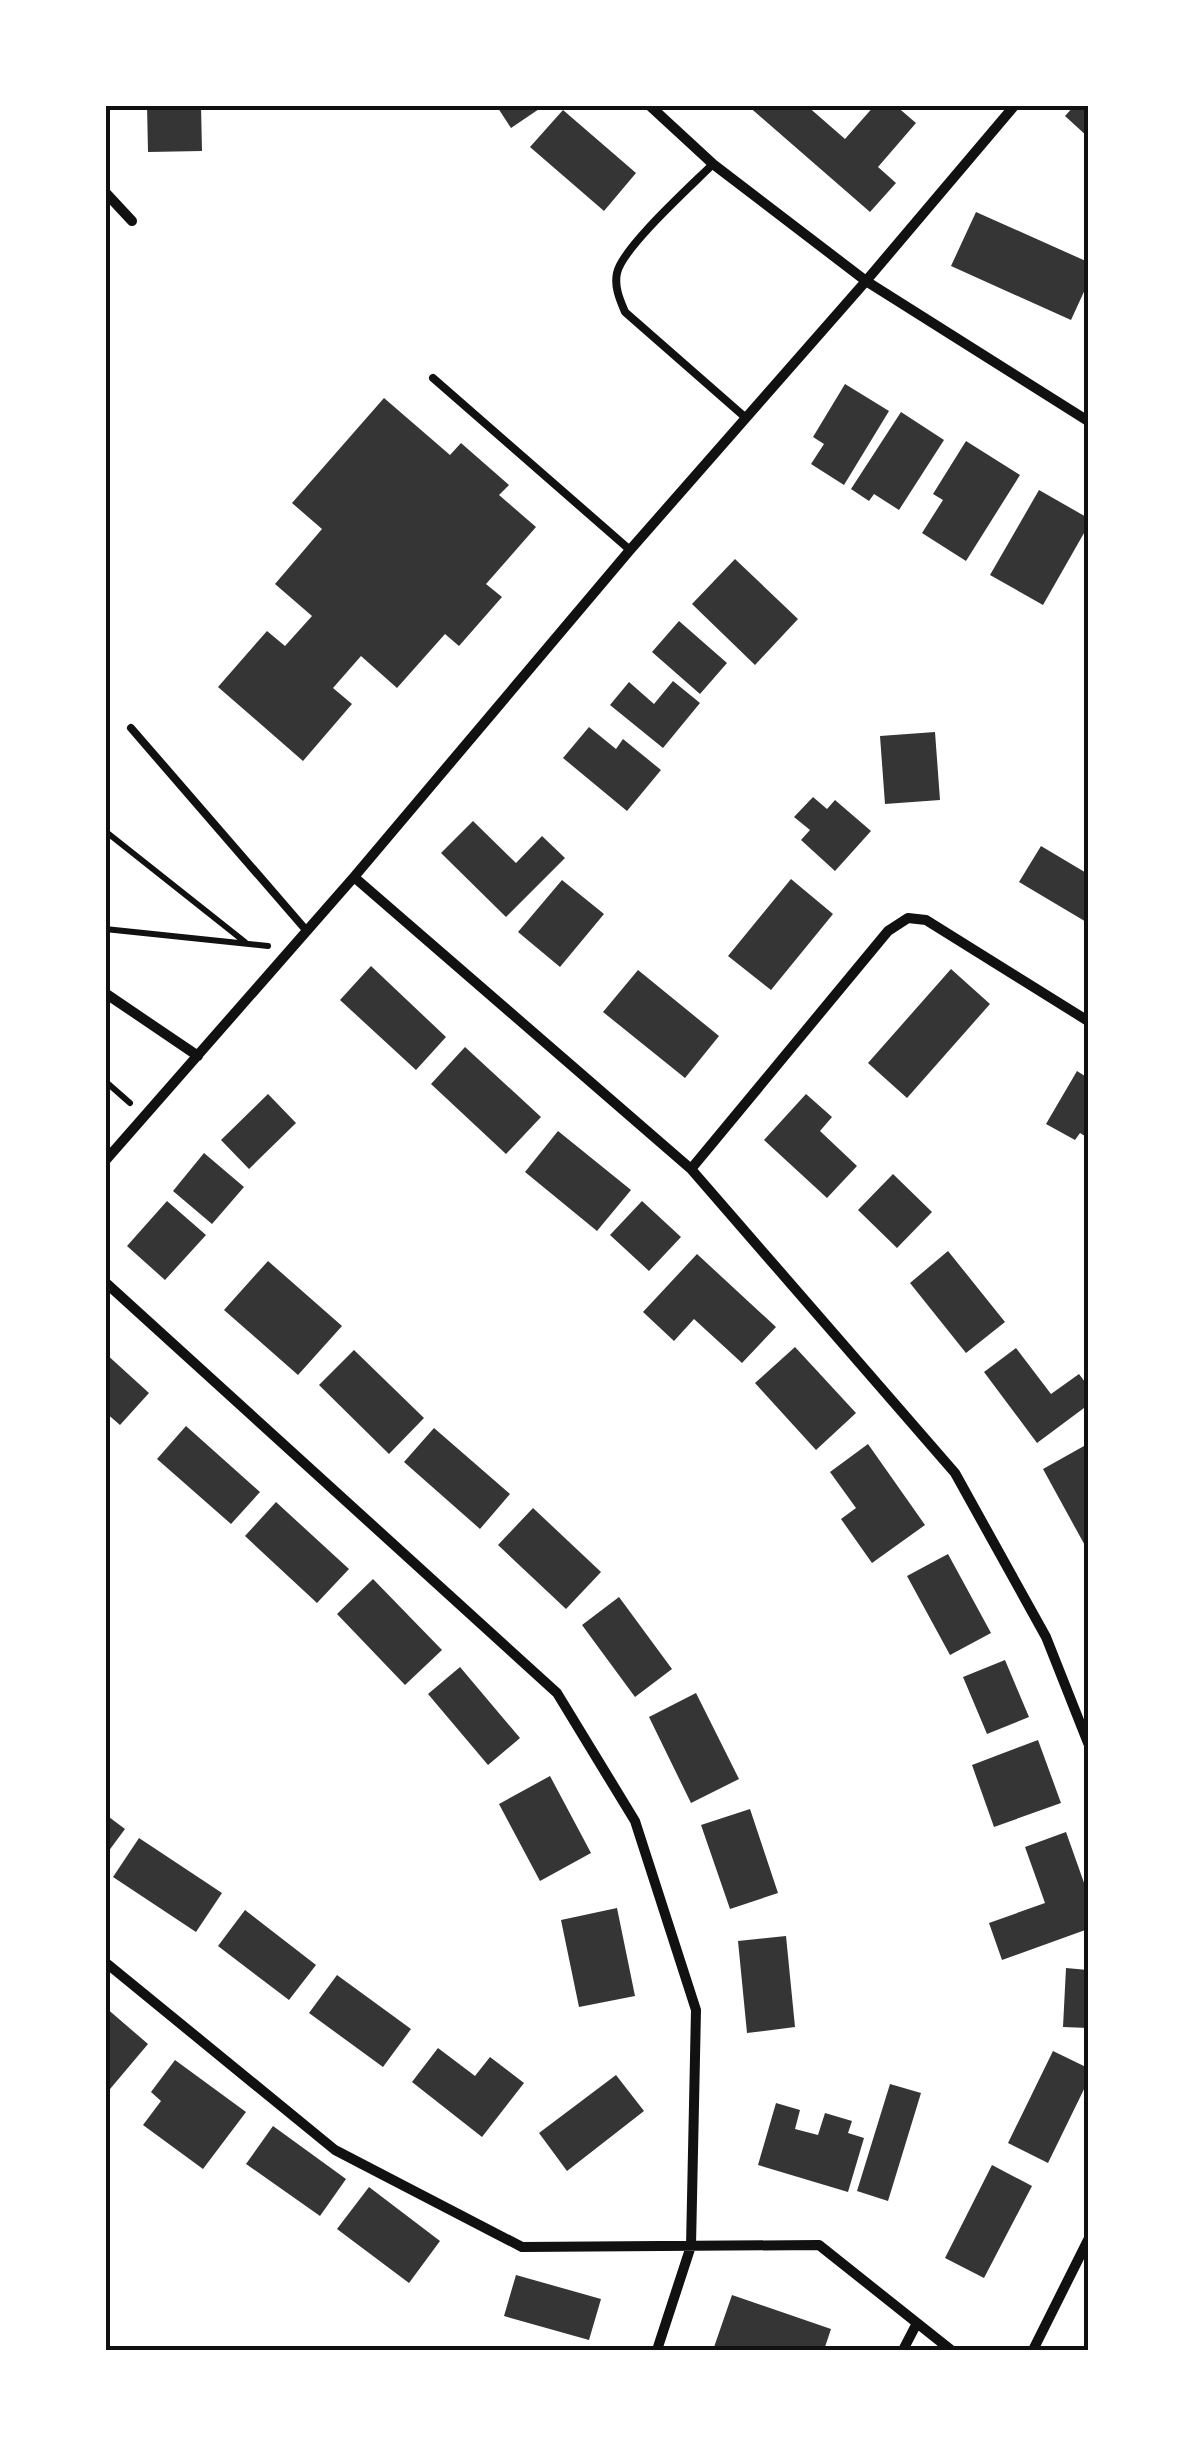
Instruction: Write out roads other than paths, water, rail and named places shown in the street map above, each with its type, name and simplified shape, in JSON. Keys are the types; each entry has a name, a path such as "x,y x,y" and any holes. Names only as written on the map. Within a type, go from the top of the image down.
{"street":[{"path":"649,105 713,164 866,281 1088,421"},
{"path":"105,1160 354,877 630,550 1016,105"},
{"path":"105,192 132,222"},
{"path":"354,877 691,1169 955,1472 1046,1637 1088,1743"},
{"path":"691,1169 888,931 908,918 926,920 1088,1020"},
{"path":"105,993 198,1056"},
{"path":"105,1282 557,1693 636,1820 696,2010 691,2246 656,2350"},
{"path":"105,1962 335,2150 522,2246 819,2245 952,2350"},
{"path":"1033,2350 1088,2240"},
{"path":"903,2350 917,2323"}],"lane":[{"path":"713,164 639,238 616,271 617,294 625,312 746,418"},
{"path":"433,378 630,550"},
{"path":"131,728 306,930"}]}
